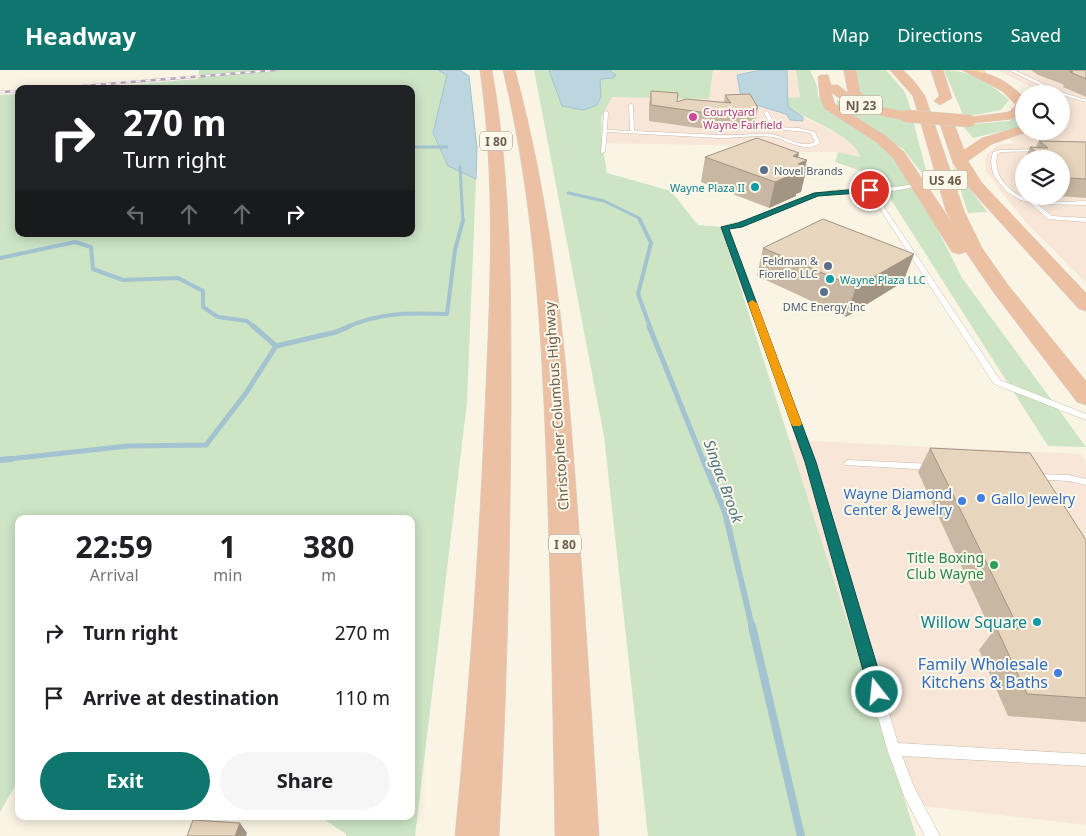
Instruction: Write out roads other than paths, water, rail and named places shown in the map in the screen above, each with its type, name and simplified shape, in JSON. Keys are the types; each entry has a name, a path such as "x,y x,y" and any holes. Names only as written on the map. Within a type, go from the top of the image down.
{"highway":[{"name":"I 80","path":"477,836 492,620 500,290 496,150 486,70"},
{"name":"Christopher Columbus Highway","path":"509,70 524,127 543,252 556,395 565,540 577,836"},
{"path":"850,70 853,91 856,96 874,106 906,116"},
{"name":"US 46","path":"896,70 910,83 919,96 961,226 972,248 1001,289 1086,397"},
{"name":"US 46","path":"911,70 926,83 940,101 960,159 969,177 988,201 1086,305"},
{"path":"937,70 946,98 940,101"},
{"path":"979,71 1016,85"},
{"name":"NJ 23","path":"822,74 842,95 855,102 876,110 906,116 969,121 1004,118 1021,108 1017,97 979,71"},
{"path":"822,74 826,98 830,106 888,145 903,160 941,224 982,280 1001,289"},
{"path":"524,80 524,127"},
{"path":"960,159 987,142 1015,133"}],"lane":[{"path":"1011,70 1059,91 1073,100 1086,100"},
{"path":"631,105 632,132"},
{"path":"603,152 606,112"},
{"path":"766,112 774,128 775,136"},
{"path":"605,131 712,136 775,136 803,145 814,145 818,142 813,134 809,132 796,128 774,128"},
{"path":"1015,150 1001,150 994,153 992,160 994,172 999,180 1015,193"},
{"path":"918,185 898,191 870,190 816,194 739,225 725,227 811,462 893,749 909,791 933,836"},
{"path":"870,190 997,382 1086,418"},
{"path":"1070,203 1086,204"},
{"path":"1035,205 1050,218 1086,220"},
{"path":"848,463 938,468"},
{"path":"1025,476 1069,478 1086,482"},
{"path":"893,749 1086,760"}],"water":[{"path":"438,70 460,70 469,76 477,148 476,179 448,166 433,133 447,75"},
{"path":"549,70 609,70 616,75 613,78 600,79 601,97 597,105 584,110 562,106"},
{"path":"761,70 787,70 788,107 803,117 803,121 790,120 786,114 750,103 741,97 737,75"}],"waterway":[{"path":"415,147 447,147"},
{"path":"460,167 463,220"},
{"name":"Singac Brook","path":"568,193 604,201 640,220"},
{"path":"347,327 372,318 396,314 447,314 455,250 463,220"},
{"name":"Singac Brook","path":"640,220 651,243 638,294 650,327"},
{"path":"0,258 75,242 91,247 93,269 123,280 178,278 203,291 203,307 218,317 247,321 254,327"},
{"path":"253,326 276,346"},
{"path":"276,346 336,332 350,326"},
{"name":"Singac Brook","path":"649,326 703,460"},
{"path":"11,459 0,460 128,446 206,445 246,393 276,346"},
{"name":"Singac Brook","path":"703,459 725,512 752,627"},
{"name":"Singac Brook","path":"752,626 801,836"}],"railway":[{"path":"94,85 276,70"},
{"path":"0,92 15,91"}],"place":[{"name":"Courtyard Wayne Fairfield","path":"693,117"},
{"name":"Novel Brands","path":"764,170"},
{"name":"Wayne Plaza II","path":"755,187"},
{"name":"Feldman & Fiorello LLC","path":"828,266"},
{"name":"Wayne Plaza LLC","path":"830,279"},
{"name":"DMC Energy Inc","path":"824,292"},
{"name":"Gallo Jewelry","path":"981,498"},
{"name":"Wayne Diamond Center & Jewelry","path":"962,501"},
{"name":"Title Boxing Club Wayne","path":"994,565"},
{"name":"Willow Square","path":"1037,622"},
{"name":"Family Wholesale Kitchens & Baths","path":"1058,673"}]}
